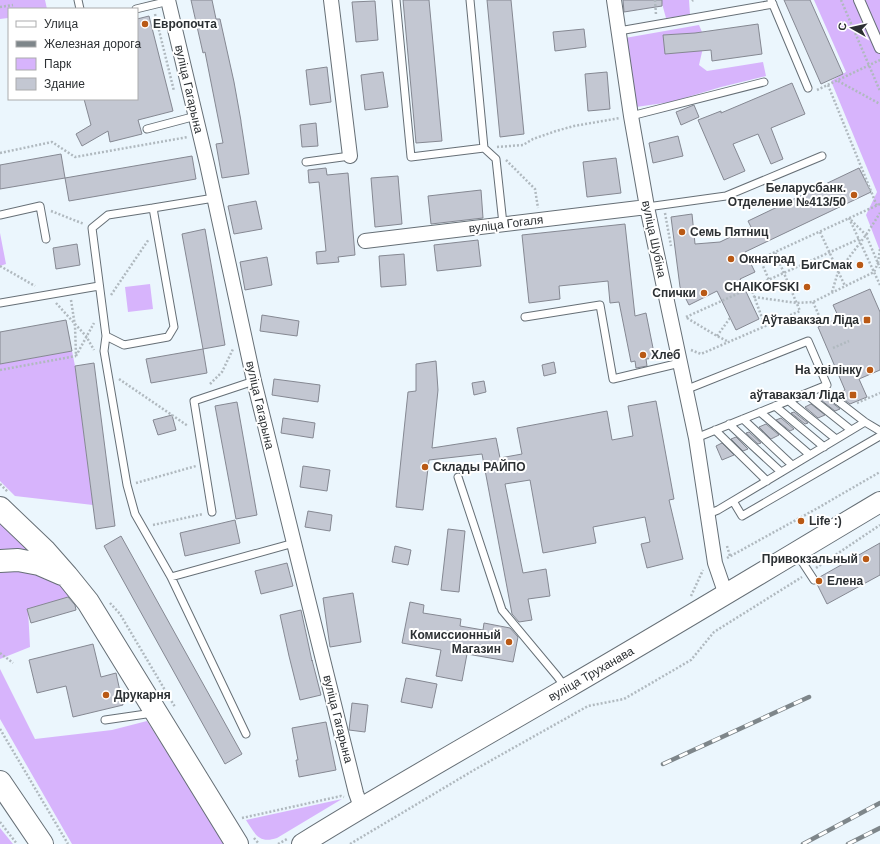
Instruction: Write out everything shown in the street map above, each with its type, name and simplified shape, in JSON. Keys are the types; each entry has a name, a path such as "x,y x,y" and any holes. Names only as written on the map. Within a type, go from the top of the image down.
{"main road":[{"name":"вуліца Труханава","path":"295,841 352,805 566,689 880,502"},
{"path":"0,508 45,551 88,602 237,844"},
{"path":"0,561 18,560 39,564 67,576"},
{"path":"0,782 42,844"}],"street":[{"path":"331,0 350,156"},
{"name":"вуліца Шубіна","path":"614,0 631,116 647,207 696,438 715,563 726,594"},
{"path":"859,0 880,48"},
{"name":"вуліца Гагарына","path":"168,1 196,116 254,381 356,793 352,805"},
{"name":"вуліца Гогаля","path":"365,241 647,207"}],"lane":[{"path":"396,0 411,157 484,148"},
{"path":"470,0 484,148 496,159 503,224"},
{"path":"138,8 168,1"},
{"path":"619,31 772,2 808,88"},
{"path":"631,116 764,82"},
{"path":"147,129 196,116"},
{"path":"306,162 350,156"},
{"path":"647,207 726,196 822,156"},
{"path":"214,198 108,215 92,228 106,336 104,351 127,485 135,514 171,577 246,734"},
{"path":"0,215 40,206 46,239"},
{"path":"106,336 124,345 168,337 174,327 153,208"},
{"path":"0,303 99,286"},
{"path":"525,317 600,306 613,379 680,363"},
{"path":"686,390 808,341 827,385 696,438"},
{"path":"212,512 194,401 254,381"},
{"path":"821,388 865,422 880,431"},
{"path":"806,394 851,430"},
{"path":"789,400 836,439"},
{"path":"775,406 824,447"},
{"path":"760,412 810,454"},
{"path":"744,418 792,465"},
{"path":"708,514 718,510 865,422"},
{"path":"729,424 781,472"},
{"path":"715,430 766,481"},
{"path":"733,501 742,516 880,436"},
{"path":"458,477 502,610 566,689"},
{"path":"171,577 294,543"},
{"path":"796,552 814,580"},
{"path":"105,720 156,712"}],"path":[{"path":"655,0 656,24"},
{"path":"841,0 880,91"},
{"path":"0,6 13,5"},
{"path":"816,91 880,60"},
{"path":"837,80 880,104"},
{"path":"828,85 876,206"},
{"path":"484,148 523,145 534,139 562,129 631,116"},
{"path":"0,153 52,142 75,157 190,137"},
{"path":"484,148 503,157 535,189 540,220"},
{"path":"751,263 880,204"},
{"path":"40,206 92,228"},
{"path":"832,293 838,272 880,213"},
{"path":"849,218 866,234 879,262"},
{"path":"849,218 880,285"},
{"path":"76,356 102,308 156,228"},
{"path":"820,232 845,286"},
{"path":"686,317 860,240"},
{"path":"880,249 880,268"},
{"path":"687,348 701,354 800,310 775,252"},
{"path":"760,260 769,280"},
{"path":"749,297 754,296 797,303 813,302 874,272 879,262"},
{"path":"0,266 48,294 75,326 86,336 107,370 200,434"},
{"path":"751,288 765,326"},
{"path":"70,291 75,326 76,356"},
{"path":"813,302 824,327"},
{"path":"756,313 760,312"},
{"path":"686,317 686,325"},
{"path":"686,317 717,336 730,342"},
{"path":"717,336 730,318"},
{"path":"194,401 222,372 243,329"},
{"path":"833,348 849,342"},
{"path":"0,370 76,356"},
{"path":"856,403 880,393"},
{"path":"127,485 204,463"},
{"path":"690,598 702,570 776,531 880,472"},
{"path":"142,527 212,512"},
{"path":"350,844 474,770 588,706 624,699 691,660 714,632 880,525"},
{"path":"0,653 13,663"},
{"path":"0,729 68,844"},
{"path":"241,818 341,796 347,797 352,805"},
{"path":"0,822 17,844"},
{"path":"278,844 295,841"}],"green space":[{"path":"0,0 45,0 47,8 8,8 8,18 0,19"},
{"path":"661,0 689,0 690,15 666,18"},
{"path":"814,0 880,0 880,251 866,215 877,192 831,81 846,72"},
{"path":"699,25 705,39 699,65 707,71 763,62 766,76 721,87 671,102 636,107 625,38"},
{"path":"0,233 6,264 0,266"},
{"path":"150,284 153,309 128,312 125,287"},
{"path":"72,351 93,505 15,496 0,481 0,364"},
{"path":"0,523 27,548 24,551 0,552"},
{"path":"13,567 50,575 72,596 28,609 30,647 0,659 0,570"},
{"path":"0,669 35,739 112,730 147,721 226,844 72,844 0,719"},
{"path":"342,799 277,838 271,840 262,839 258,836 246,820"},
{"path":"0,828 13,844 0,844"}],"building":[{"path":"191,0 212,0 216,19 220,19 234,82 249,174 222,178 216,144 223,143 205,52 203,53"},
{"path":"403,0 429,0 442,141 416,143"},
{"path":"487,0 511,0 524,134 500,137"},
{"path":"623,0 662,0 662,6 624,12"},
{"path":"784,0 810,0 843,74 821,84"},
{"path":"375,1 378,40 356,42 352,2"},
{"path":"149,16 173,111 138,120 142,134 110,142 108,131 82,146 76,134 91,125 84,100 138,100 138,19"},
{"path":"758,24 762,54 712,61 711,50 665,54 663,35 695,33"},
{"path":"584,29 586,47 555,51 553,32"},
{"path":"327,67 331,102 310,105 306,70"},
{"path":"383,72 388,107 365,110 361,75"},
{"path":"607,72 610,109 588,111 585,74"},
{"path":"792,83 805,114 771,128 783,159 771,164 758,134 733,144 745,171 724,180 698,120 721,111 721,113"},
{"path":"694,105 699,117 681,125 676,112"},
{"path":"316,123 318,146 302,147 300,125"},
{"path":"678,136 683,156 653,163 649,143"},
{"path":"61,154 65,178 0,189 0,165"},
{"path":"192,156 196,179 69,201 65,178"},
{"path":"616,158 621,193 587,197 583,162"},
{"path":"326,168 327,175 348,173 355,255 338,257 339,262 317,264 316,252 326,251 319,182 309,183 308,170"},
{"path":"859,168 871,192 745,252 755,272 740,279 759,319 736,330 717,291 689,305 680,287 671,217 692,214 695,244 720,242 751,227 748,221"},
{"path":"398,176 402,224 375,227 371,178"},
{"path":"481,190 483,218 431,224 428,196"},
{"path":"256,201 262,229 234,234 228,206"},
{"path":"625,224 635,316 646,313 655,358 646,359 647,366 636,368 635,361 631,362 619,302 610,303 608,281 559,286 560,299 529,303 522,235"},
{"path":"205,229 225,345 203,349 182,234"},
{"path":"478,240 481,266 437,271 434,245"},
{"path":"77,244 80,265 56,269 53,248"},
{"path":"404,254 406,285 381,287 379,256"},
{"path":"267,257 272,285 245,290 240,262"},
{"path":"870,289 880,312 880,370 859,379 867,397 850,404 836,393 845,390 818,327 839,318 833,305"},
{"path":"262,315 299,321 297,336 260,331"},
{"path":"66,320 72,351 0,364 0,332"},
{"path":"203,349 207,373 151,383 146,359"},
{"path":"436,361 438,390 432,448 496,438 500,458 522,454 517,428 607,411 612,440 633,436 628,406 656,401 674,499 669,500 683,559 647,568 641,544 650,542 645,517 593,527 596,543 543,553 530,480 505,484 523,573 546,569 550,596 528,599 532,620 519,622 512,614 482,454 429,460 423,510 396,507 408,392 416,391 416,364"},
{"path":"554,362 556,373 544,376 542,365"},
{"path":"94,363 115,526 96,529 75,366"},
{"path":"274,379 320,385 318,402 272,395"},
{"path":"484,381 486,392 474,395 472,383"},
{"path":"826,398 840,409 835,411 821,400"},
{"path":"237,402 257,515 236,519 215,406"},
{"path":"811,404 825,415 818,418 805,407"},
{"path":"794,412 808,423 805,424 791,413"},
{"path":"172,415 176,430 158,435 153,420"},
{"path":"283,418 315,423 313,438 281,433"},
{"path":"781,418 794,429 790,431 776,420"},
{"path":"766,424 779,435 771,439 759,427"},
{"path":"749,432 761,443 758,444 746,433"},
{"path":"736,437 748,449 743,451 731,439"},
{"path":"722,443 734,455 722,460 716,446"},
{"path":"303,466 330,470 327,491 300,487"},
{"path":"308,511 332,515 330,531 305,527"},
{"path":"235,520 240,543 185,556 180,533"},
{"path":"448,529 465,531 459,592 441,590"},
{"path":"121,536 242,754 225,764 104,546"},
{"name":"Привокзальный","path":"880,543 880,575 827,604 817,584 819,582 818,578"},
{"path":"395,546 411,550 408,565 392,562"},
{"path":"287,563 293,586 261,594 255,571"},
{"path":"353,593 361,642 330,647 323,598"},
{"path":"68,597 75,605 76,610 31,623 27,609"},
{"path":"410,602 424,605 423,613 461,619 460,626 483,630 484,623 510,628 518,637 513,662 467,654 462,681 436,676 441,650 402,643"},
{"path":"301,610 321,695 300,700 280,615"},
{"path":"93,644 101,677 116,673 123,705 73,717 66,686 37,693 29,660"},
{"path":"406,678 437,684 432,708 401,702"},
{"path":"352,703 368,705 365,732 349,730"},
{"path":"326,722 336,770 299,777 296,760 298,760 292,728"}],"railway":[{"path":"663,764 809,697"},
{"path":"803,844 880,803"},
{"path":"848,844 880,828"}],"place":[{"name":"Европочта","path":"145,24"},
{"name":"Беларусбанк. Отделение №413/50","path":"854,195"},
{"name":"Семь Пятниц","path":"682,232"},
{"name":"Окнаград","path":"731,259"},
{"name":"БигСмак","path":"860,265"},
{"name":"CHAIKOFSKI","path":"807,287"},
{"name":"Спички","path":"704,293"},
{"name":"Аўтавакзал Ліда","path":"867,320"},
{"name":"Хлеб","path":"643,355"},
{"name":"На хвілінку","path":"870,370"},
{"name":"аўтавакзал Ліда","path":"853,395"},
{"name":"Склады РАЙПО","path":"425,467"},
{"name":"Life :)","path":"801,521"},
{"name":"Привокзальный","path":"866,559"},
{"name":"Елена","path":"819,581"},
{"name":"Комиссионный Магазин","path":"509,642"},
{"name":"Друкарня","path":"106,695"}]}
